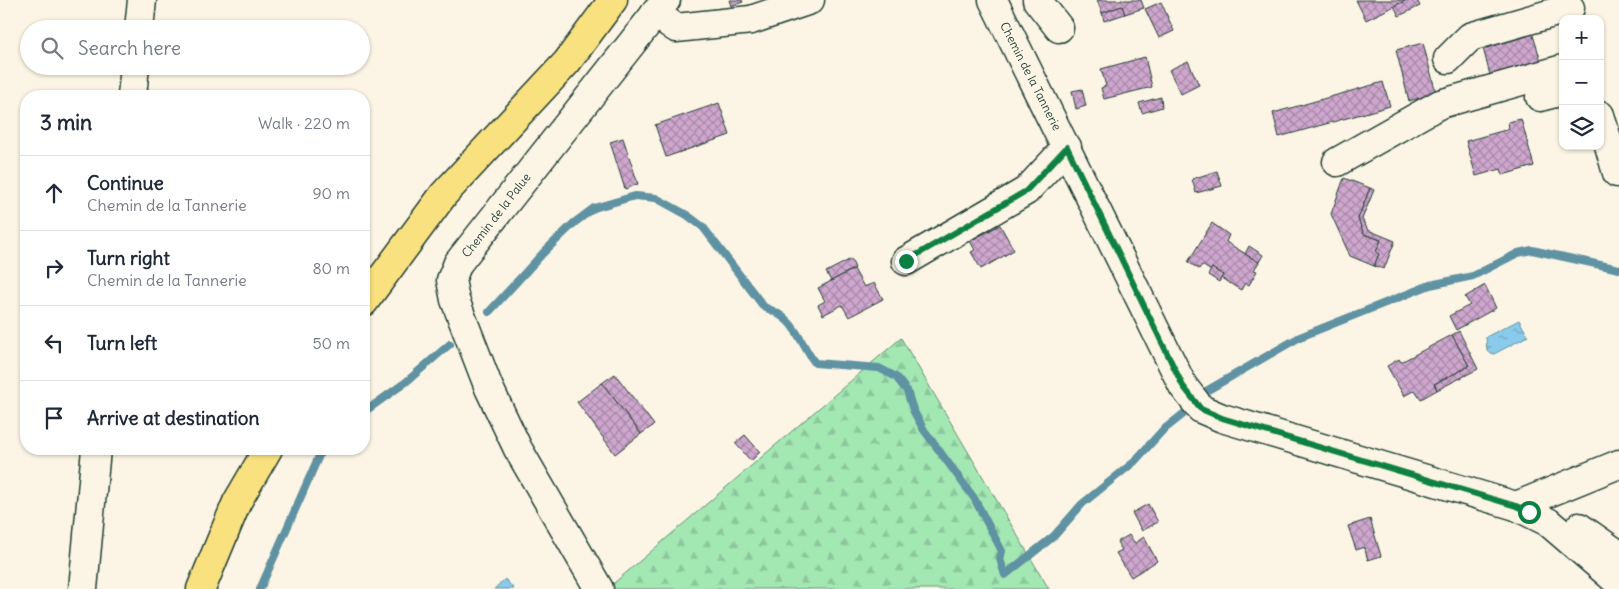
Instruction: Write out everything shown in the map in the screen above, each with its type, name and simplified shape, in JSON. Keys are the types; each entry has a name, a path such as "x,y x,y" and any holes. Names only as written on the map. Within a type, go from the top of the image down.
{"main road":[{"path":"370,294 444,194 567,62 613,0"},
{"path":"201,589 237,502 264,455"}],"street":[{"path":"140,20 142,0"},
{"path":"660,6 676,28 751,20 810,0"},
{"name":"Chemin de la Tannerie","path":"993,0 1183,386 1201,409 1222,418 1516,506 1548,522 1619,583"},
{"path":"1038,0 1059,28"},
{"name":"Chemin de la Palue","path":"599,589 514,440 470,339 455,300 452,280 458,263 660,6"},
{"path":"1448,59 1470,37 1570,9"},
{"path":"1337,162 1440,104 1559,70"},
{"path":"133,90 134,75"},
{"path":"1604,130 1616,173"},
{"path":"906,261 1026,191 1067,147"},
{"path":"83,589 95,455"},
{"path":"1516,506 1619,464"},
{"path":"1548,522 1567,518 1619,555"}],"green space":[{"path":"901,338 1049,589 607,589"}],"water":[{"path":"1519,320 1528,336 1494,354 1487,351 1486,337"},
{"path":"505,579 514,589 494,589"}],"building":[{"path":"729,0 742,0 743,2 731,6"},
{"path":"1097,0 1141,0 1144,8 1125,14 1122,6 1102,13"},
{"path":"1356,0 1407,0 1366,20"},
{"path":"1407,0 1417,0 1420,6 1399,16 1394,6"},
{"path":"1161,2 1174,31 1159,38 1145,9"},
{"path":"1122,6 1125,14 1104,21 1102,13"},
{"path":"1531,29 1542,64 1491,79 1482,44"},
{"path":"1423,43 1436,93 1409,101 1396,50"},
{"path":"1145,57 1152,87 1104,99 1101,88 1106,86 1101,69"},
{"path":"1188,61 1199,85 1181,94 1169,70"},
{"path":"1383,82 1390,106 1279,137 1273,113"},
{"path":"1082,89 1086,106 1076,109 1072,91"},
{"path":"1161,97 1162,107 1142,113 1139,103"},
{"path":"719,103 730,135 666,157 655,125"},
{"path":"1521,119 1534,166 1503,175 1501,169 1476,176 1466,141 1509,129 1508,122"},
{"path":"623,138 638,184 625,189 610,142"},
{"path":"1217,171 1222,186 1196,193 1192,179"},
{"path":"1344,178 1370,188 1358,219 1364,234 1381,240 1376,252 1379,254 1374,266 1350,256 1331,214"},
{"path":"1370,188 1374,190 1362,219 1368,230 1395,241 1384,269 1374,266 1379,254 1376,252 1381,240 1364,234 1358,219"},
{"path":"1212,223 1229,235 1226,242 1259,262 1254,270 1257,271 1249,285 1245,283 1241,290 1221,278 1223,275 1212,268 1211,271 1202,265 1199,269 1188,262"},
{"path":"1000,225 1014,250 981,269 971,252 975,250 970,241"},
{"path":"1249,246 1263,255 1259,262 1245,254"},
{"path":"851,259 855,268 831,281 826,272"},
{"path":"1212,268 1223,275 1219,282 1208,275"},
{"path":"854,269 864,287 874,283 883,299 849,317 842,305 823,315 818,305 825,301 818,288"},
{"path":"1485,285 1496,308 1456,330 1449,316 1470,305 1465,297"},
{"path":"1459,331 1478,369 1437,390 1434,384 1469,366 1452,335"},
{"path":"1452,335 1469,366 1434,384 1437,390 1421,399 1415,390 1404,396 1387,366 1399,359 1401,362"},
{"path":"615,374 654,425 641,434 602,383"},
{"path":"602,383 641,434 615,454 577,402"},
{"path":"745,435 760,452 751,461 735,443"},
{"path":"1148,504 1158,522 1142,531 1132,513"},
{"path":"1370,519 1381,556 1368,560 1364,547 1356,550 1348,526"},
{"path":"1129,535 1135,543 1144,537 1157,561 1131,577 1116,553 1122,550 1117,542"}],"waterway":[{"path":"489,312 544,252 574,223 594,208 635,196 656,198 687,215 703,227 764,307 784,318 795,330 815,363 879,368 896,377 907,391 913,410 924,430 974,498 1002,551 1000,559 1005,575 1054,536 1082,504 1134,462 1162,431 1191,408"},
{"path":"1201,394 1300,337 1430,285 1473,276 1518,253 1532,250 1619,269"},
{"path":"370,408 406,382 450,344"},
{"path":"260,589 319,455"}],"route":[{"path":"906,261 1026,191 1067,147 1183,386 1201,409 1222,418 1516,506 1529,512"}]}
